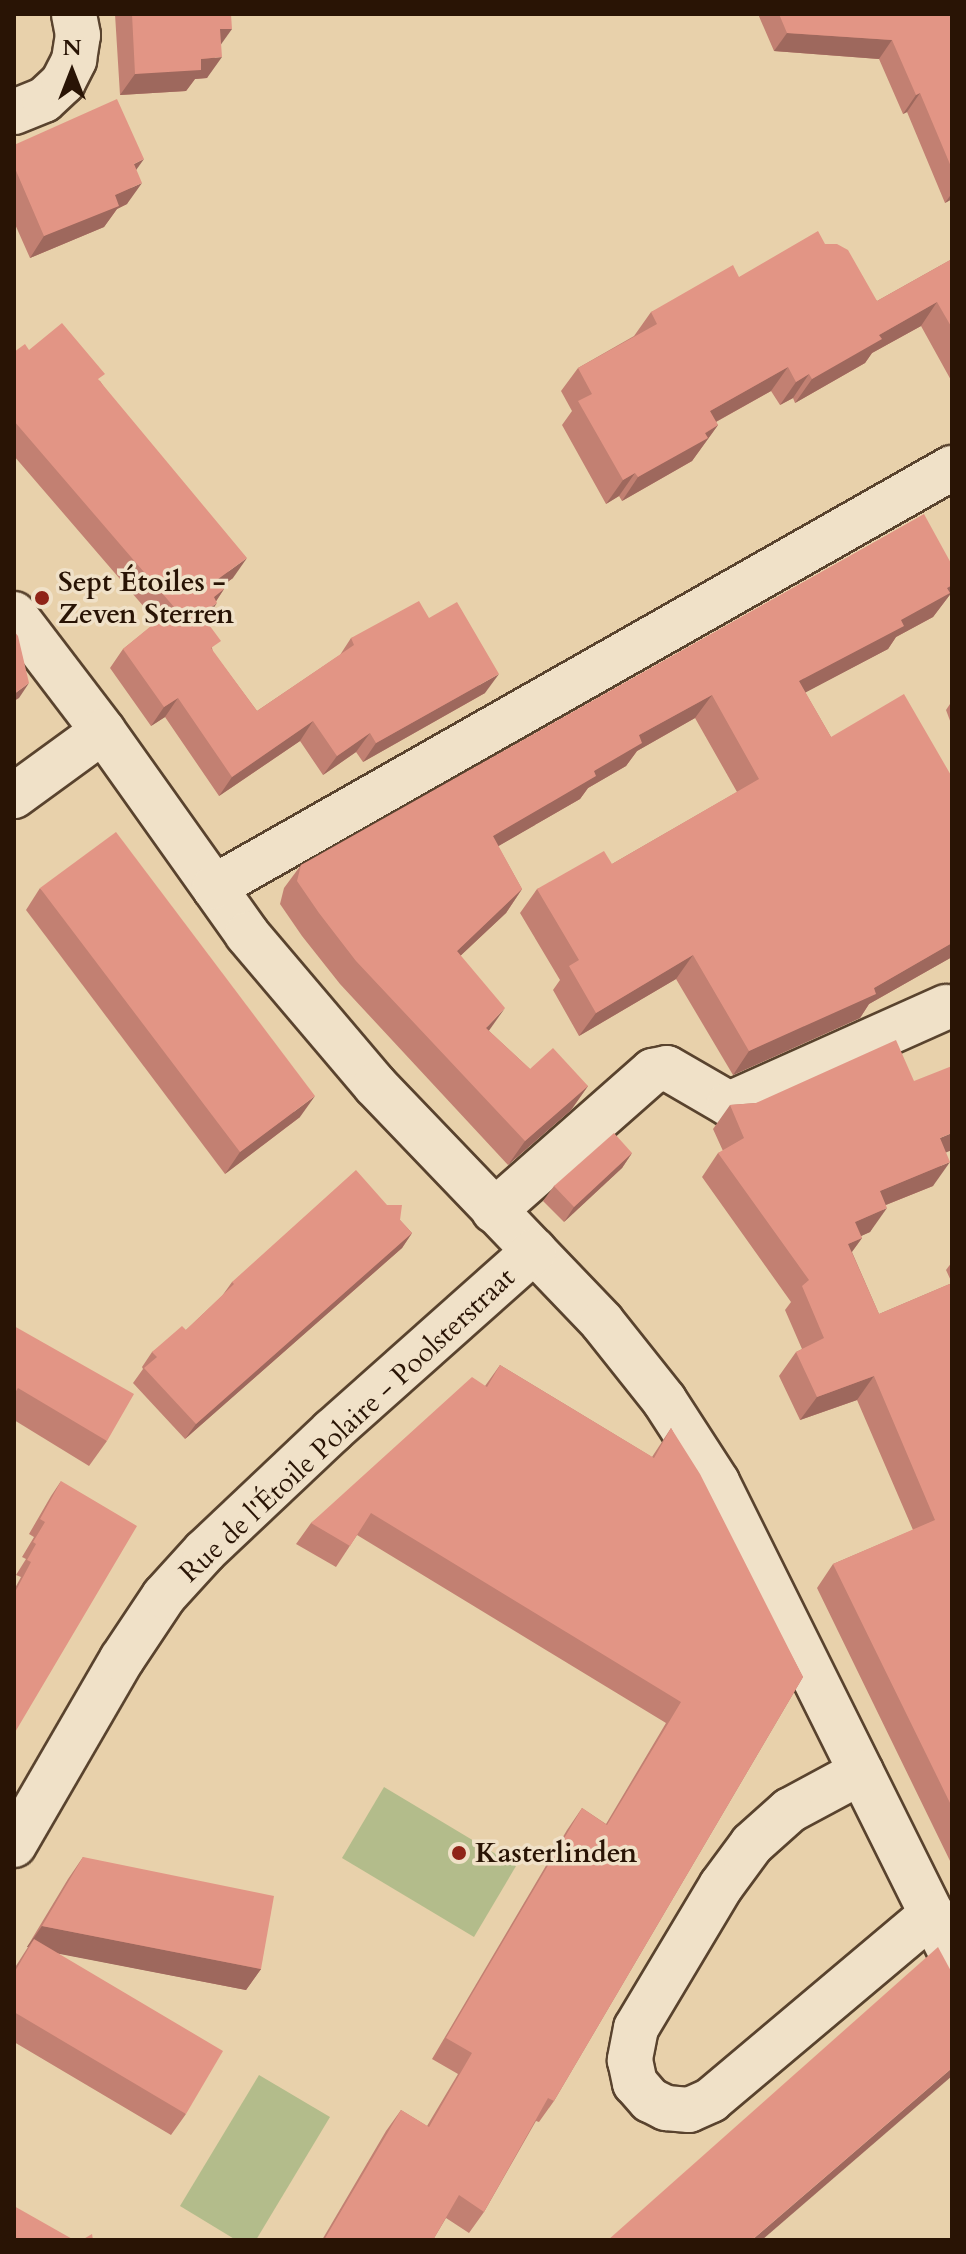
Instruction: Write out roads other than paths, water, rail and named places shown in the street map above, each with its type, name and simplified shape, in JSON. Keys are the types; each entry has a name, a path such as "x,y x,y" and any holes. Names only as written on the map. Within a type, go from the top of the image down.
{"street":[{"path":"14,112 44,100 63,82 74,60 78,35 74,14"},
{"path":"214,887 952,468"},
{"path":"14,614 103,731 247,934 375,1085 602,1322 664,1400 717,1482 952,1955"},
{"path":"14,796 103,731"},
{"path":"494,1211 653,1071 667,1068 729,1104 946,1007"},
{"name":"Rue de l'Étoile Polaire - Poolsterstraat","path":"14,1845 122,1659 164,1596 205,1551 332,1431 534,1251"},
{"path":"861,1772 790,1810 752,1844 721,1886 636,2028 630,2060 635,2083 650,2100 666,2108 689,2110 711,2100 932,1914"}],"place":[{"name":"Sept Étoiles - Zeven Sterren","path":"42,598"},
{"name":"Kasterlinden","path":"459,1853"}]}
